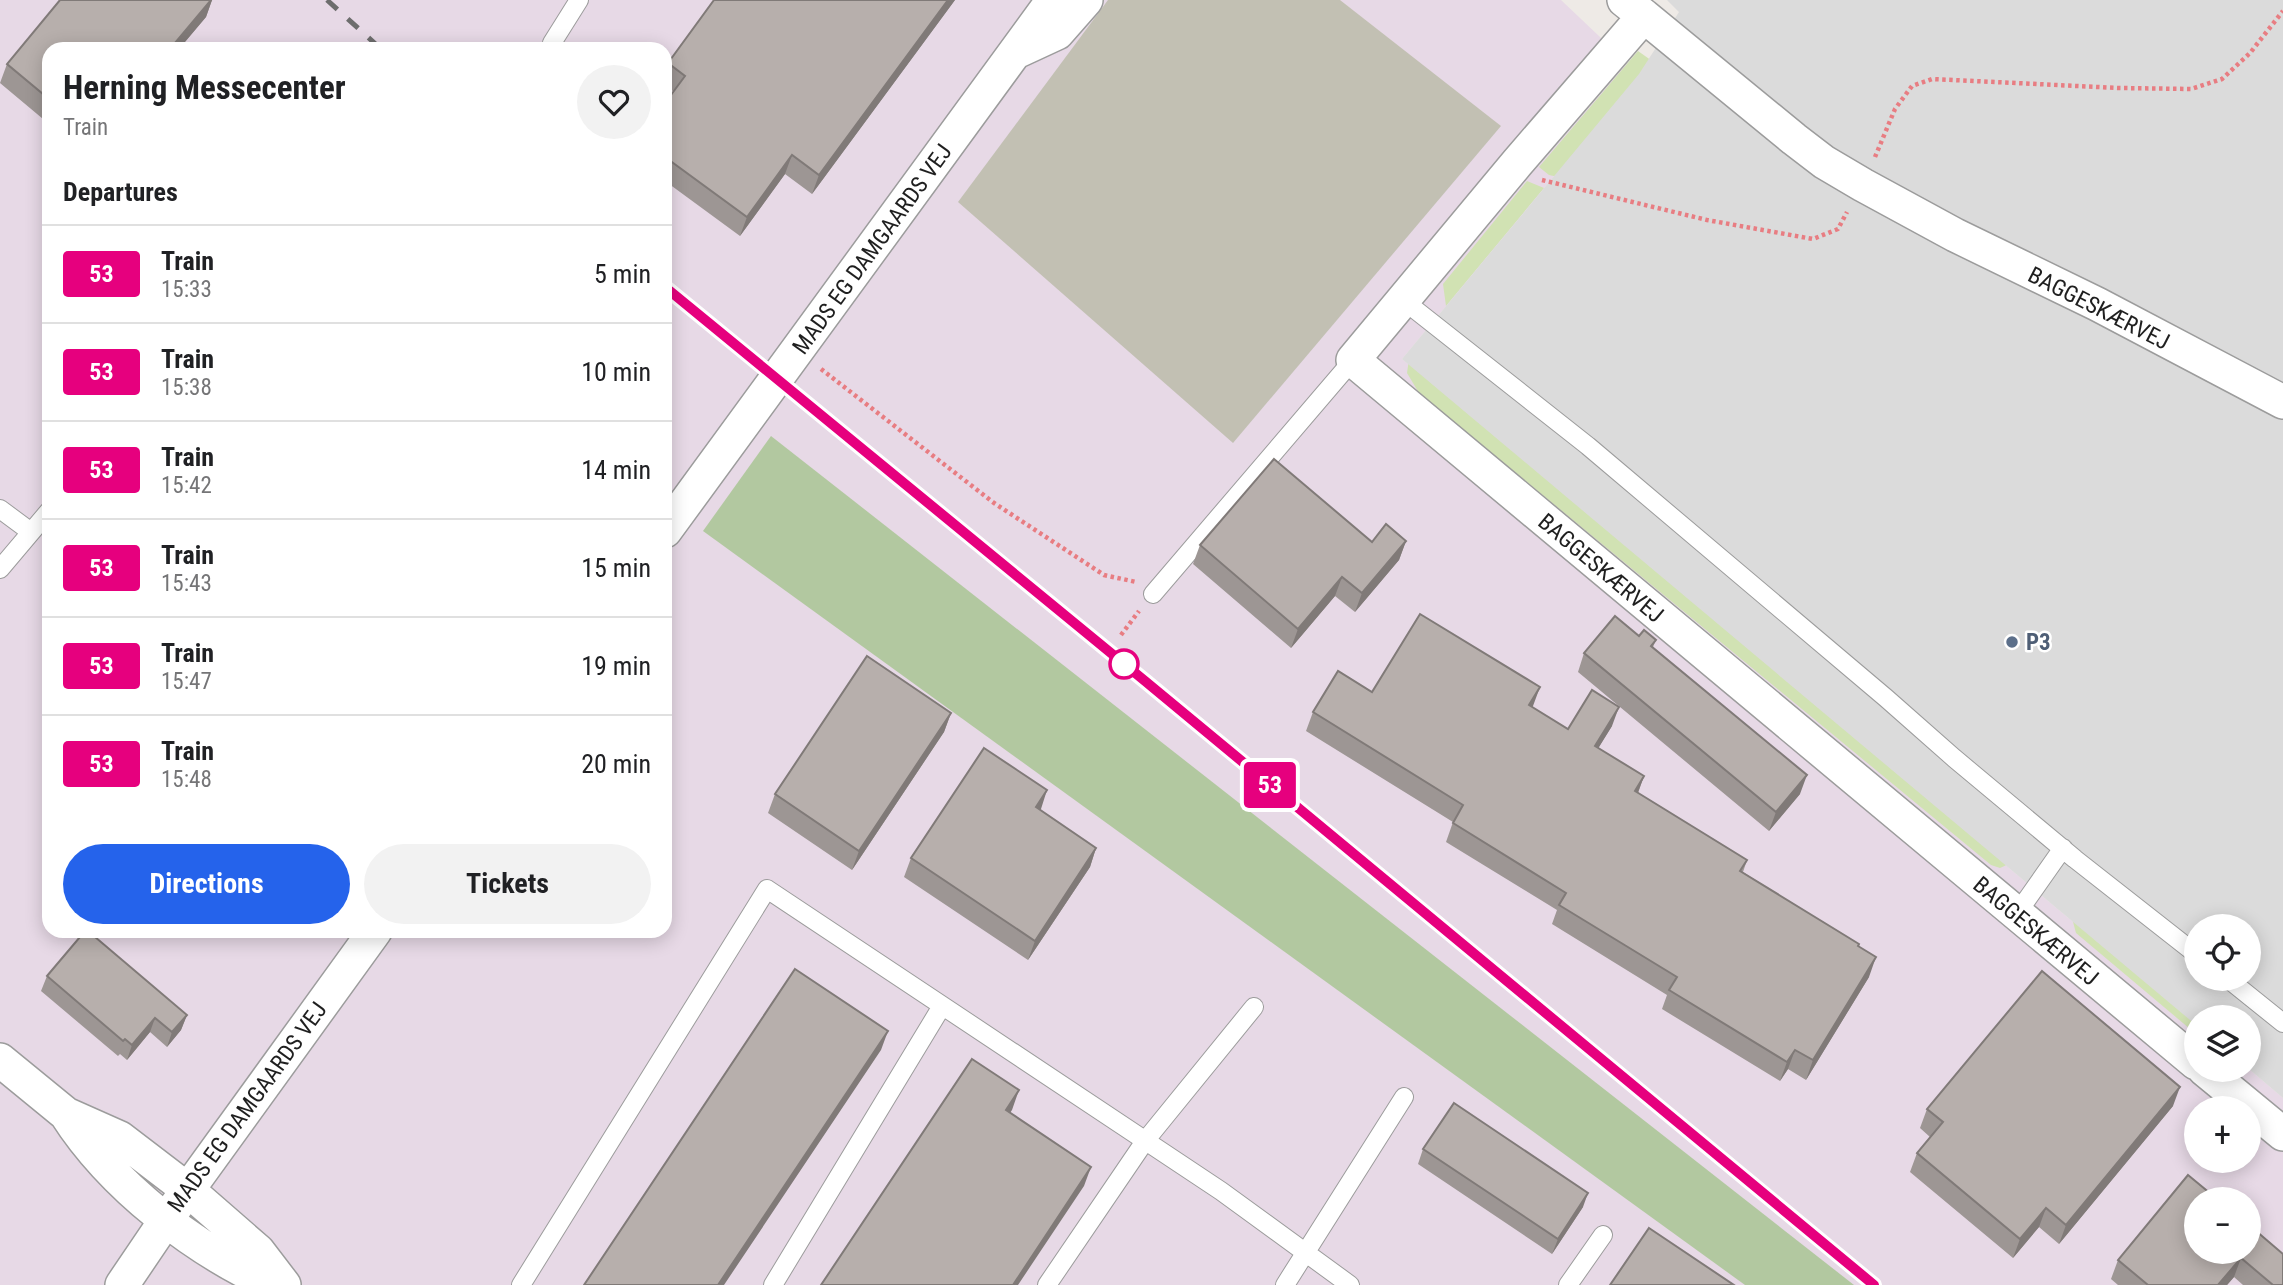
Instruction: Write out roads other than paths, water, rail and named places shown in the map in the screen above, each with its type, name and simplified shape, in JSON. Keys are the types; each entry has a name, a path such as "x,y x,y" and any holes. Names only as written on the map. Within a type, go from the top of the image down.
{"street":[{"name":"MADS EG DAMGAARDS VEJ","path":"672,521 1053,0"},
{"path":"1014,53 1058,33 1086,0"},
{"name":"BAGGESKÆRVEJ","path":"2184,1053 1353,360 1517,163 1634,8 1824,162 1955,235 2097,304 2283,402"},
{"name":"MADS EG DAMGAARDS VEJ","path":"122,1285 370,938"},
{"path":"0,1060 66,1114 120,1138 188,1190 258,1251 285,1285"},
{"path":"2220,1082 2283,1134"},
{"path":"66,1114 98,1158 166,1220 244,1272 273,1285"}],"lane":[{"path":"553,42 579,0"},
{"path":"1403,300 1630,480 1954,758 2184,944"},
{"path":"1153,594 1353,360"},
{"path":"0,509 31,533"},
{"path":"0,569 42,520"},
{"path":"2016,915 2063,848"},
{"path":"522,1285 766,889 1220,1191 1350,1285"},
{"path":"2243,991 2283,1023"},
{"path":"773,1285 942,1006"},
{"path":"1047,1285 1145,1141 1254,1007"},
{"path":"1285,1285 1404,1097"},
{"path":"1568,1285 1603,1235"}],"railway":[{"path":"327,0 373,42"},
{"path":"672,293 1124,663 1874,1285"}],"train":[{"name":"53","path":"672,293 1874,1285"}],"place":[{"name":"P3","path":"2012,642"}]}
